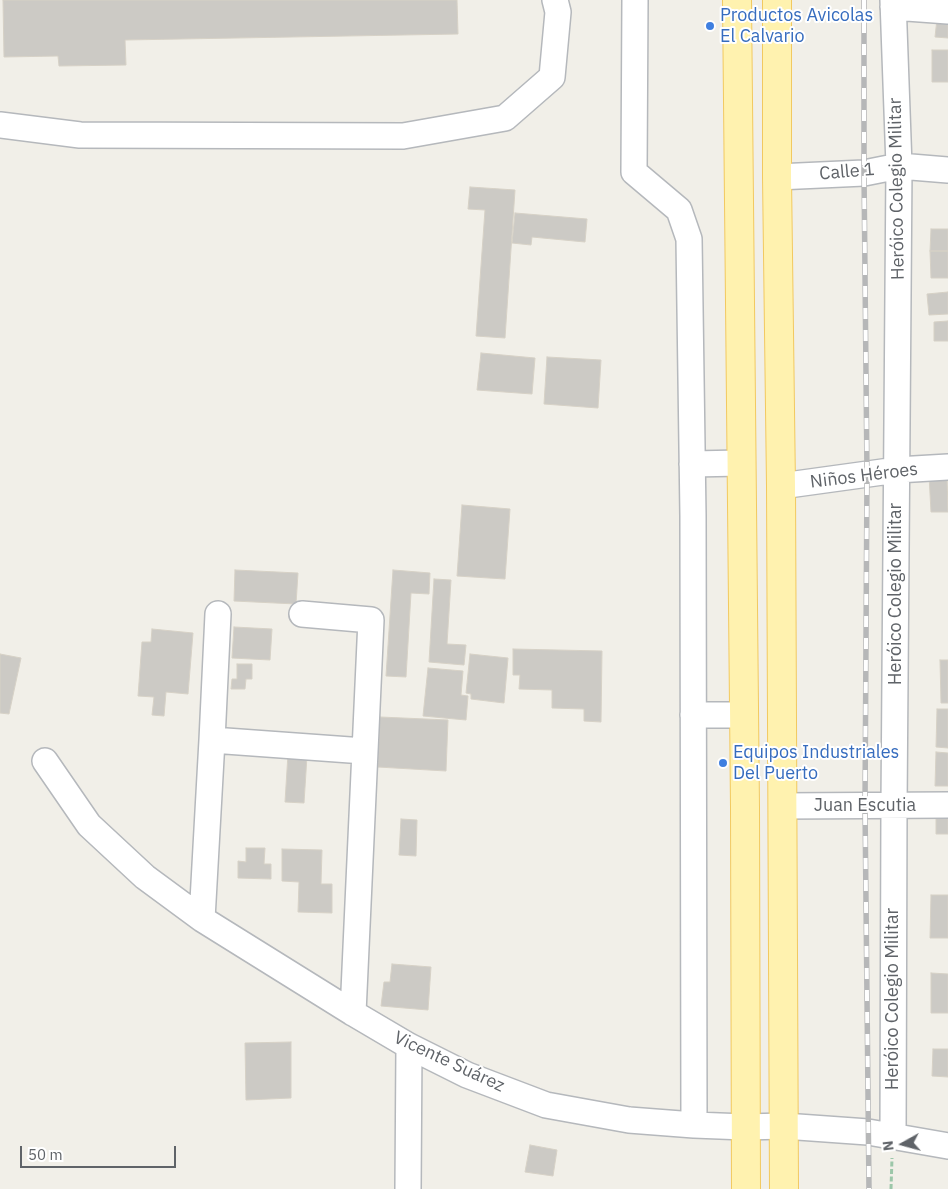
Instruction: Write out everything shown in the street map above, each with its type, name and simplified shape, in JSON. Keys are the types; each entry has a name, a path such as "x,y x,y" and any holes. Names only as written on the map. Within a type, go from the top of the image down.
{"main road":[{"path":"737,0 744,715 746,1189"},
{"path":"776,0 776,178 781,486 784,1189"}],"street":[{"path":"0,125 80,136 403,136 505,118 552,76 558,12 555,0"},
{"path":"635,0 634,172 679,210 689,239 692,464 694,1125"},
{"path":"893,4 948,11"},
{"name":"Heróico Colegio Militar","path":"893,4 899,166 893,1137"},
{"name":"Calle 1","path":"776,178 864,173 899,166 948,170"},
{"path":"692,464 741,463"},
{"name":"Niños Héroes","path":"781,486 897,470 948,468"},
{"path":"202,919 218,614"},
{"path":"302,614 371,620 353,1013"},
{"path":"693,715 744,715"},
{"path":"212,740 364,751"},
{"name":"Vicente Suárez","path":"45,761 89,825 145,877 202,919 353,1013 409,1046 467,1075 546,1105 629,1120 694,1125 784,1126 868,1132 948,1146"},
{"name":"Juan Escutia","path":"782,806 948,805"},
{"path":"408,1189 409,1046"}],"path":[{"path":"891,1189 893,1137"}],"building":[{"path":"3,0 457,0 458,34 125,40 126,65 59,66 58,56 4,57"},
{"path":"937,19 948,19 948,38 935,37"},
{"path":"932,50 948,50 948,82 932,82"},
{"path":"470,187 515,190 505,338 476,336 485,210 468,209"},
{"path":"515,213 587,219 585,242 532,237 531,245 512,243"},
{"path":"931,229 948,229 948,251 930,251"},
{"path":"930,251 948,251 948,278 931,278"},
{"path":"948,292 948,314 929,315 927,294"},
{"path":"948,321 948,341 934,341 934,322"},
{"path":"481,353 535,358 532,394 477,390"},
{"path":"547,357 601,360 598,408 544,404"},
{"path":"929,475 947,475 948,512 931,512"},
{"path":"462,505 510,509 505,579 457,576"},
{"path":"235,570 298,573 296,604 234,601"},
{"path":"393,570 430,573 429,594 411,593 406,677 386,676"},
{"path":"434,579 451,580 447,644 466,645 464,665 429,662"},
{"path":"234,627 272,629 270,660 232,658"},
{"path":"152,629 193,633 188,694 166,692 164,716 152,715 154,697 138,696 142,642 151,642"},
{"path":"513,649 602,651 601,722 584,721 584,709 552,708 552,690 519,689 520,675 513,675"},
{"path":"0,654 21,658 9,714 0,713"},
{"path":"470,654 508,658 504,703 471,699 471,694 466,693"},
{"path":"940,660 948,660 948,703 941,703"},
{"path":"237,664 252,664 252,679 246,679 245,689 231,689 232,679 237,679"},
{"path":"428,668 463,671 461,695 468,696 466,720 423,716"},
{"path":"937,709 948,709 948,748 936,747"},
{"path":"380,717 448,720 446,771 378,767"},
{"path":"936,752 948,753 948,786 935,786"},
{"path":"288,754 307,756 304,803 285,802"},
{"path":"936,812 948,812 948,834 936,834"},
{"path":"401,819 417,820 416,856 399,855"},
{"path":"246,848 265,848 264,864 271,864 271,879 238,878 238,861 246,862"},
{"path":"282,849 322,850 321,884 332,884 332,913 298,912 299,882 282,881"},
{"path":"931,895 948,895 948,938 930,938"},
{"path":"392,964 431,967 428,1010 381,1006 384,982 390,982"},
{"path":"931,973 948,974 948,1013 931,1013"},
{"path":"291,1042 291,1098 246,1100 245,1043"},
{"path":"933,1049 948,1049 948,1077 932,1076"},
{"path":"530,1145 557,1150 553,1176 525,1172"}],"railway":[{"path":"864,0 867,474 865,806 869,1189"}],"place":[{"name":"Productos Avicolas El Calvario","path":"710,26"},
{"name":"Equipos Industriales Del Puerto","path":"723,763"}]}
